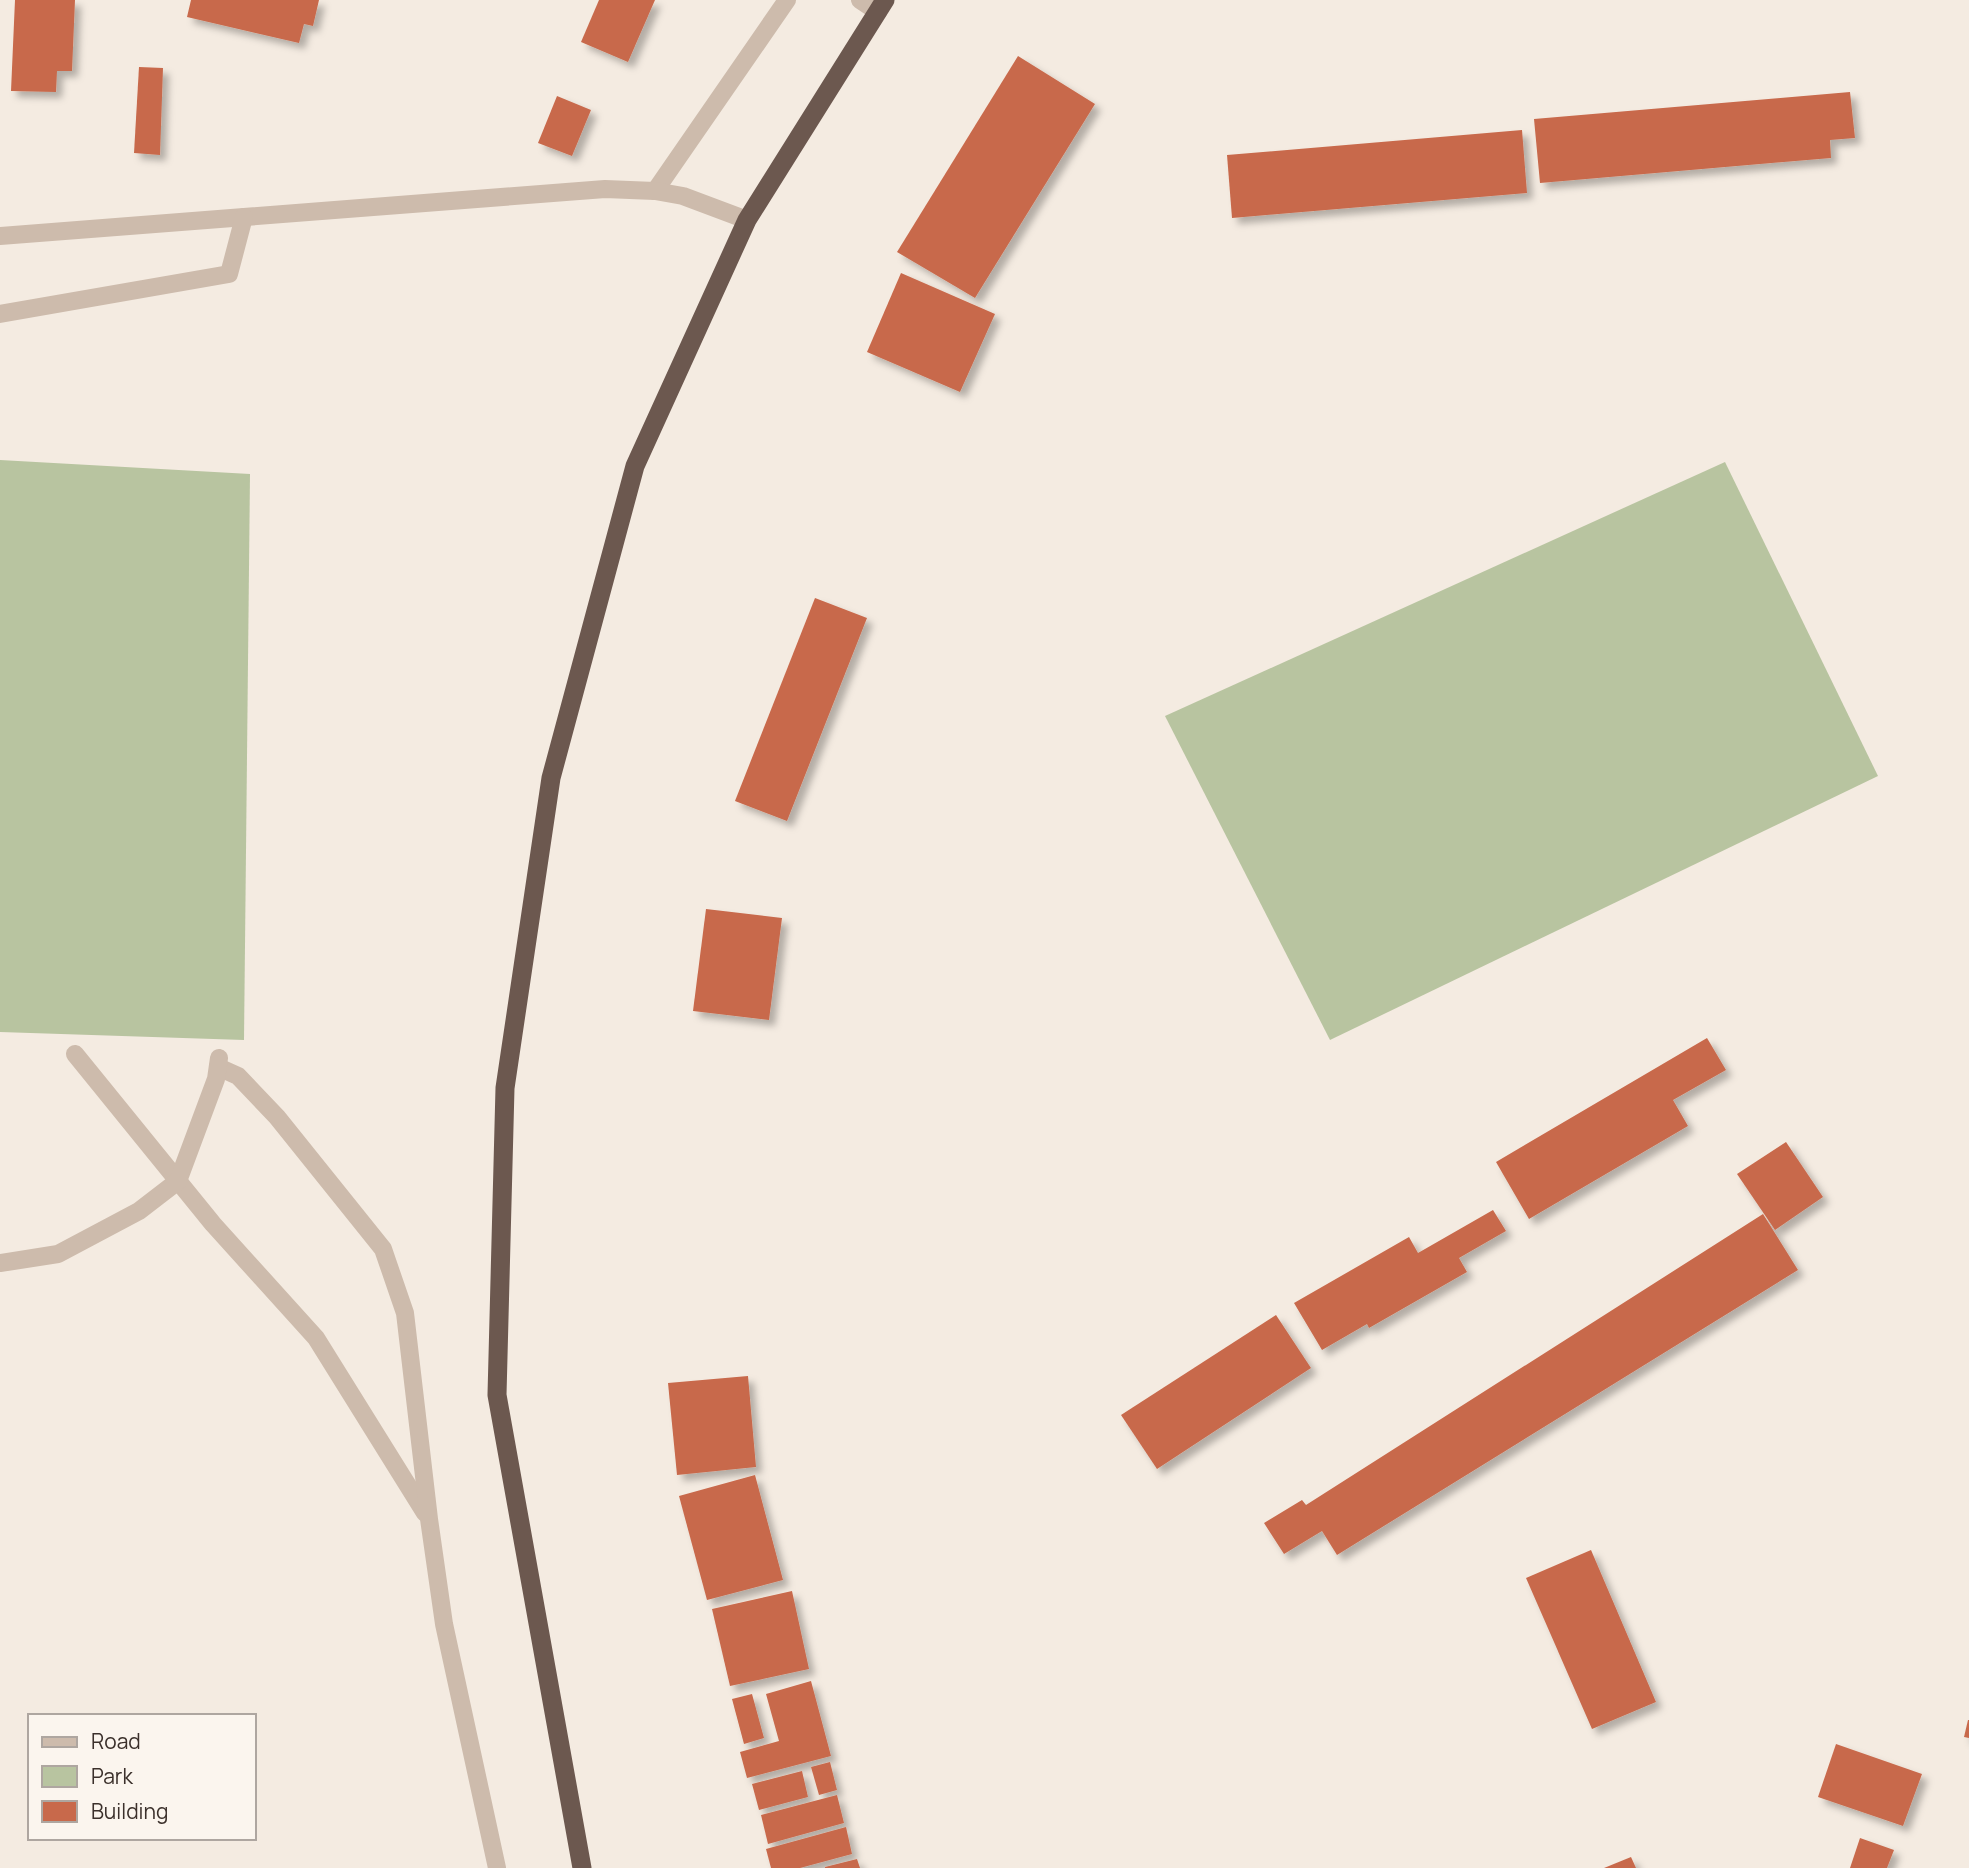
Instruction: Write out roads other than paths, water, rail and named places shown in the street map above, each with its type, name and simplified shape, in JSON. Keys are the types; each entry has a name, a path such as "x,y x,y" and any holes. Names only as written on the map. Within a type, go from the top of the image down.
{"highway":[{"path":"582,1868 497,1395 505,1088 551,778 635,467 747,220 882,6"}],"street":[{"path":"655,191 788,0"},
{"path":"860,0 882,6"},
{"path":"0,236 605,189 655,191 682,196 747,220"},
{"path":"0,314 229,274 244,217"},
{"path":"75,1054 213,1224 316,1338 429,1519"},
{"path":"0,1263 58,1254 139,1211 178,1181 216,1079 218,1063 238,1076 276,1117 383,1250 405,1313 444,1623 497,1868"}]}
